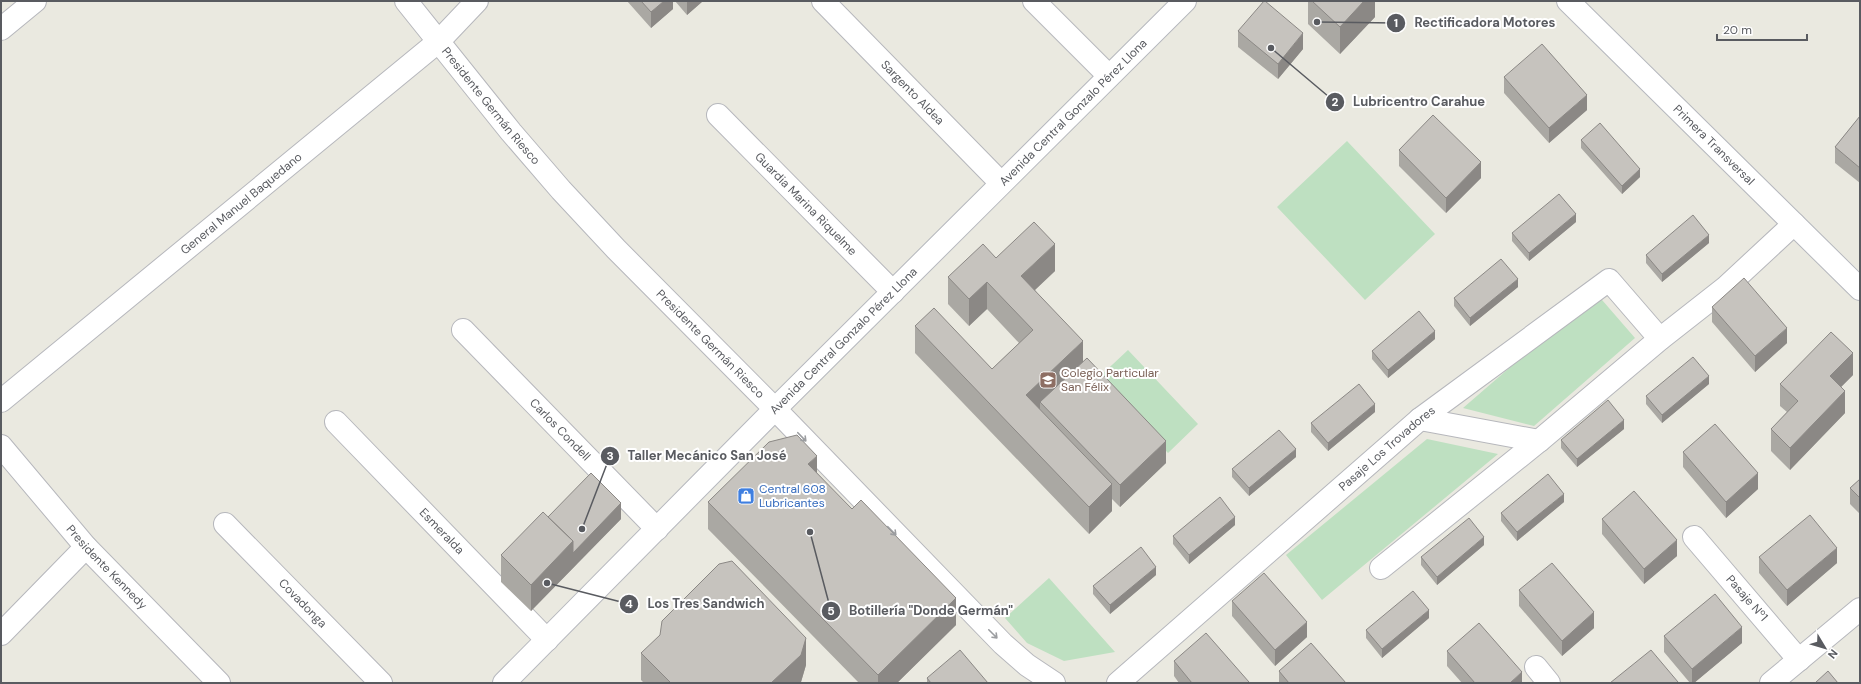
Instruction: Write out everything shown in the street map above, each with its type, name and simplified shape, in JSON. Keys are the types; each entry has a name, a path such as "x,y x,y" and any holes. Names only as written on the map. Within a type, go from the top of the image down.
{"street":[{"path":"1,29 35,1"},
{"name":"Presidente Germán Riesco","path":"406,1 511,132 560,190 616,249 775,409 1002,644 1027,665 1054,683"},
{"name":"General Manuel Baquedano","path":"1,401 439,41 477,1"},
{"name":"Sargento Aldea","path":"823,1 1001,184"},
{"path":"1034,1 1109,76"},
{"name":"Avenida Central Gonzalo Pérez Llona","path":"504,683 775,409 1185,1"},
{"name":"Primera Transversal","path":"1568,1 1860,289"},
{"name":"Guardia Marina Riquelme","path":"718,115 893,292"},
{"path":"1381,568 1539,441 1660,339 1725,288 1794,224"},
{"name":"Pasaje Los Trovadores","path":"1118,683 1420,418 1609,280 1660,339"},
{"name":"Carlos Condell","path":"463,330 657,529"},
{"path":"1420,418 1539,441"},
{"name":"Esmeralda","path":"336,422 547,640"},
{"name":"Presidente Kennedy","path":"1,446 86,547 219,683"},
{"name":"Covadonga","path":"225,524 381,683"},
{"name":"Pasaje Nº1","path":"1694,537 1800,660"},
{"path":"1,634 86,547"},
{"path":"1771,683 1860,609"}],"green space":[{"path":"1347,141 1435,234 1365,300 1277,207"},
{"path":"1596,293 1635,338 1534,426 1463,408"},
{"path":"1128,350 1198,424 1168,453 1097,379"},
{"path":"1427,439 1498,454 1322,600 1286,555"},
{"path":"1049,578 1115,652 1064,661 1027,643 1005,618"}],"building":[{"path":"641,1 664,1 651,12"},
{"path":"1264,1 1303,33 1278,64 1238,31"},
{"path":"1312,1 1364,1 1340,27"},
{"path":"1542,44 1587,95 1549,128 1504,77"},
{"path":"1433,115 1481,162 1446,198 1399,150"},
{"path":"1860,116 1860,168 1835,147"},
{"path":"1600,123 1640,169 1622,186 1581,140"},
{"path":"1559,194 1576,214 1529,253 1512,233"},
{"path":"1693,215 1709,235 1662,274 1646,255"},
{"path":"1034,222 1055,244 1021,276 1083,341 1026,395 1112,484 1089,507 915,326 934,308 992,369 1033,330 987,282 969,299 948,277 983,244 996,258"},
{"path":"1501,259 1518,279 1470,318 1454,298"},
{"path":"1744,278 1787,328 1755,356 1712,307"},
{"path":"1419,311 1435,331 1388,370 1372,351"},
{"path":"1831,332 1853,353 1830,376 1845,391 1790,448 1771,429 1798,401 1780,384"},
{"path":"1693,357 1709,376 1662,415 1646,396"},
{"path":"1087,358 1166,441 1120,485 1040,402"},
{"path":"1359,384 1375,404 1328,443 1311,423"},
{"path":"1608,400 1624,420 1577,459 1561,440"},
{"path":"1715,424 1758,473 1726,502 1683,452"},
{"path":"1279,430 1296,449 1249,488 1232,469"},
{"path":"797,435 817,456 808,464 852,509 861,500 956,598 878,675 708,502 769,442"},
{"path":"591,473 621,503 573,553 573,541 548,517"},
{"path":"1548,474 1564,494 1517,532 1501,513"},
{"path":"1860,479 1860,498 1850,488"},
{"path":"1634,491 1677,540 1644,569 1602,519"},
{"path":"1220,497 1235,517 1189,555 1173,536"},
{"path":"543,512 573,541 531,585 501,555"},
{"path":"1810,515 1837,548 1787,590 1759,557"},
{"path":"1469,518 1484,537 1437,577 1421,557"},
{"path":"1141,547 1156,567 1110,605 1093,586"},
{"path":"732,561 806,638 801,655 771,683 671,683 641,653 660,635 662,621 719,564"},
{"path":"1552,563 1594,612 1562,641 1519,590"},
{"path":"1264,573 1307,622 1275,650 1232,601"},
{"path":"1413,591 1429,610 1382,649 1366,630"},
{"path":"1715,594 1742,627 1692,669 1664,636"},
{"path":"1479,623 1522,672 1510,683 1475,683 1447,651"},
{"path":"1206,633 1249,682 1248,683 1192,683 1174,661"},
{"path":"1311,643 1346,683 1289,683 1279,671"},
{"path":"960,650 988,683 931,683 927,678"},
{"path":"1651,650 1678,682 1677,683 1610,683"},
{"path":"1828,671 1838,683 1815,683"}],"place":[{"name":"Rectificadora Motores","path":"1317,22"},
{"name":"Lubricentro Carahue","path":"1271,48"},
{"name":"Colegio Particular San Félix","path":"1048,380"},
{"name":"Central 608 Lubricantes","path":"746,496"},
{"name":"Taller Mecánico San José","path":"582,529"},
{"name":"Botillería \"Donde Germán\"","path":"810,532"},
{"name":"Los Tres Sandwich","path":"547,583"}]}
